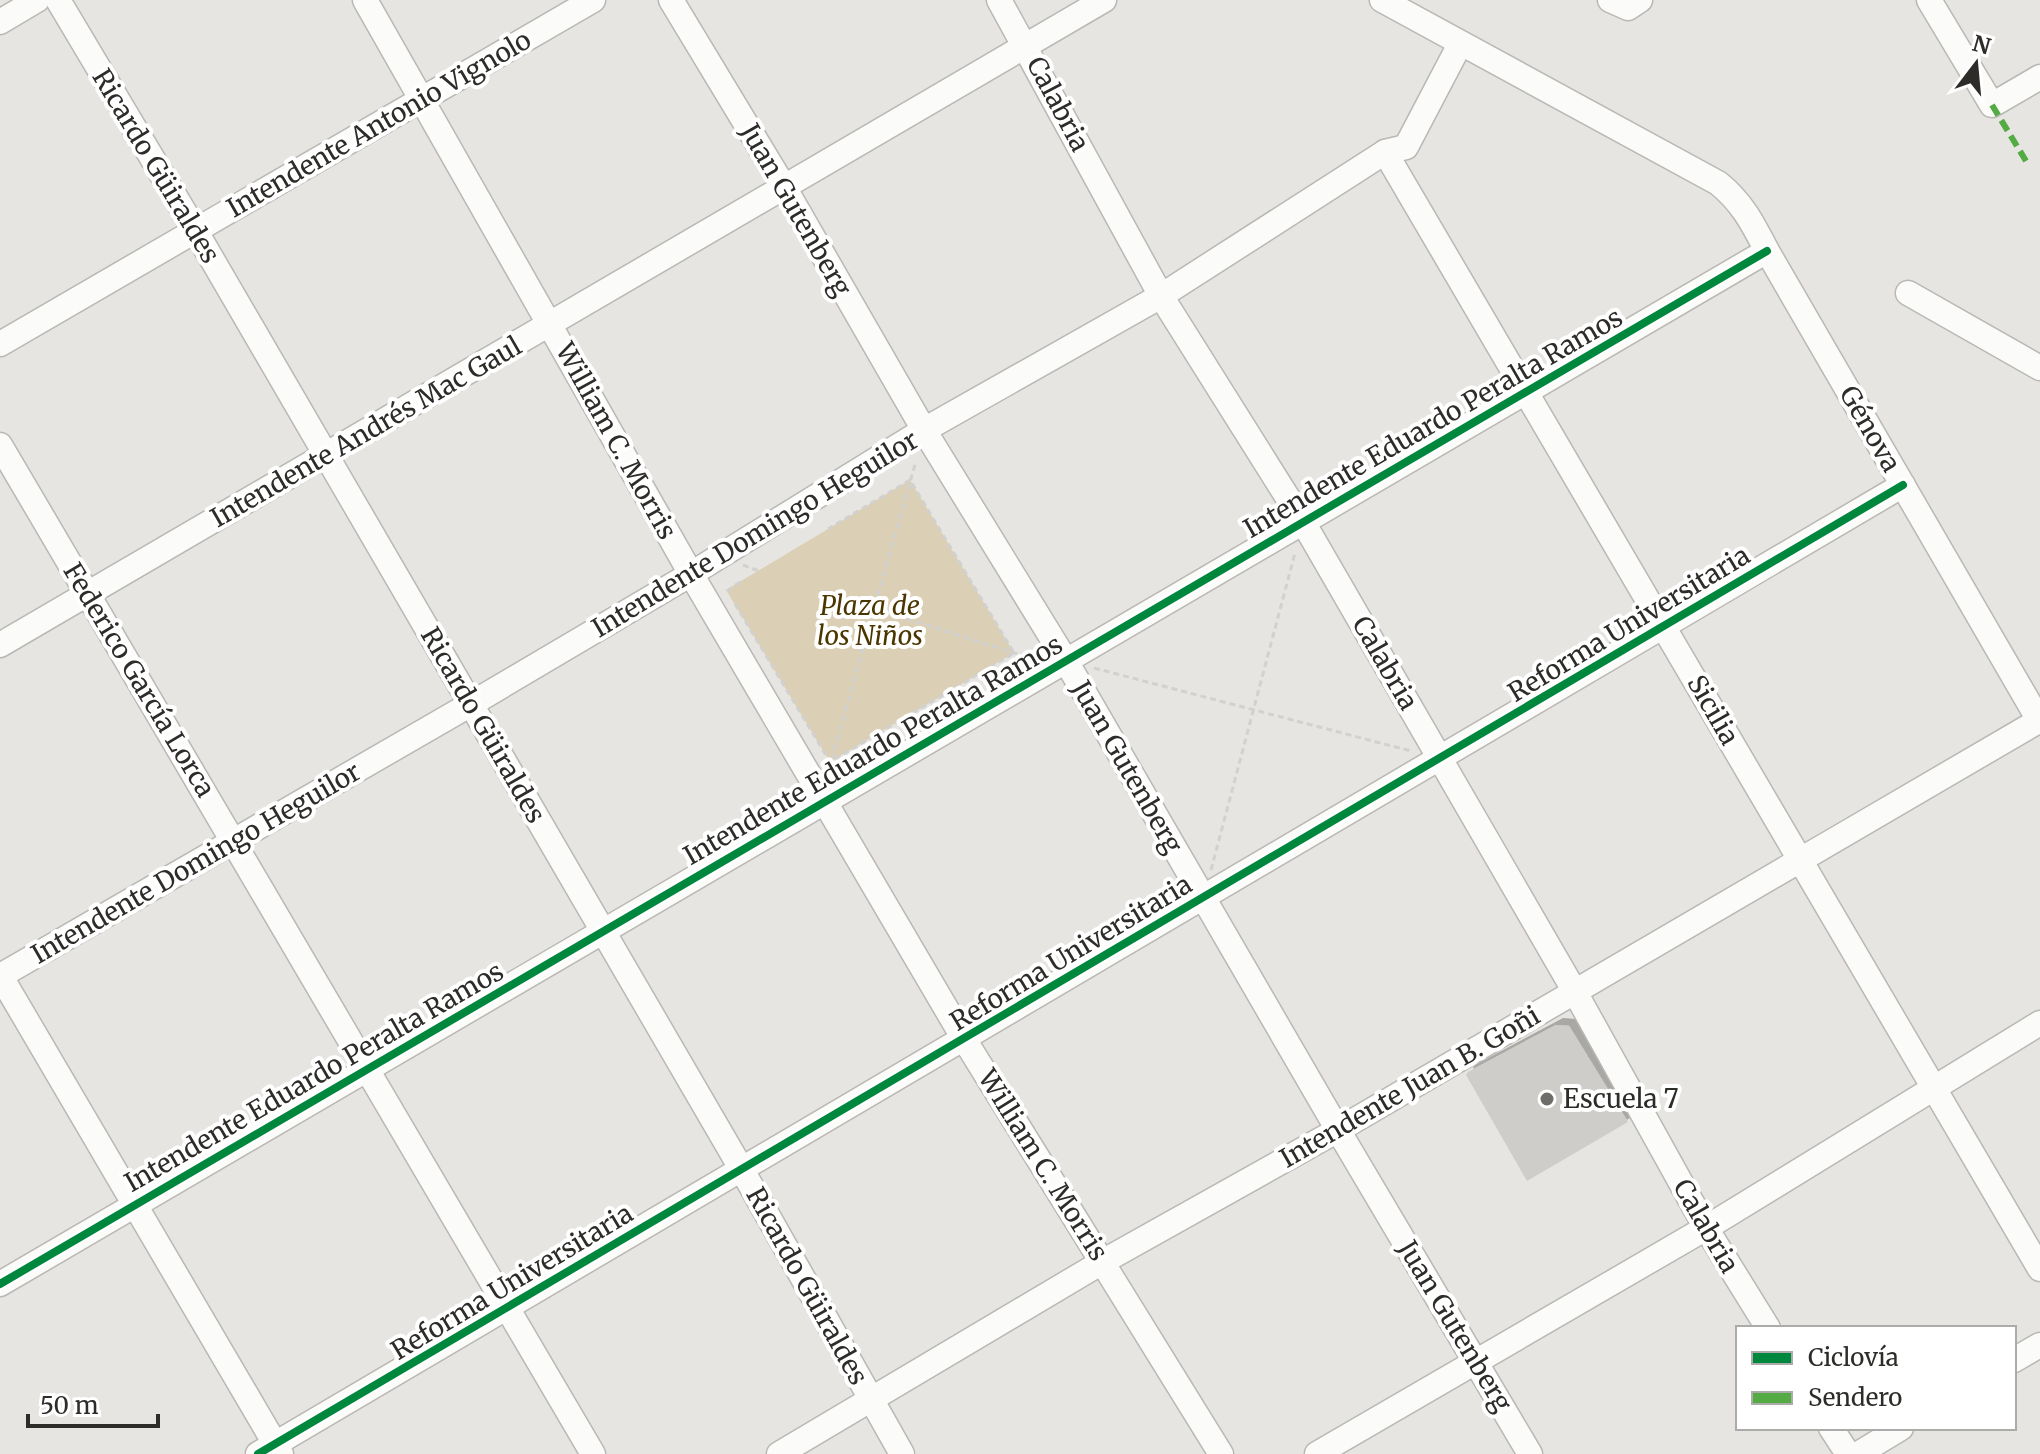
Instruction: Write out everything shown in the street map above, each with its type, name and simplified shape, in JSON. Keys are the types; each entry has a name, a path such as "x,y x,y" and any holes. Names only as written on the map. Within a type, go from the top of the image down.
{"street":[{"path":"0,22 37,0"},
{"name":"Ricardo Güiraldes","path":"58,0 742,1170 902,1454"},
{"name":"William C. Morris","path":"365,0 691,574 964,1039 1221,1454"},
{"name":"Intendente Antonio Vignolo","path":"0,344 593,0"},
{"name":"Juan Gutenberg","path":"671,0 784,187 924,430 1066,661 1530,1454"},
{"name":"Calabria","path":"999,0 1161,296 1303,522 1575,992 1706,1228 1767,1326"},
{"name":"Intendente Andrés Mac Gaul","path":"0,645 1104,0"},
{"name":"Génova","path":"1382,0 1718,183 1745,209 2040,721"},
{"path":"1929,0 1992,105 2040,77"},
{"name":"Intendente Domingo Heguilor","path":"0,976 691,574 924,430 1161,296 1385,152 1406,147 1460,44"},
{"name":"Sicilia","path":"1385,152 2040,1269"},
{"name":"Intendente Eduardo Peralta Ramos","path":"0,1284 1767,251"},
{"path":"1908,293 2040,368"},
{"name":"Federico García Lorca","path":"0,445 593,1454"},
{"name":"Reforma Universitaria","path":"271,1451 507,1308 1903,485"},
{"name":"Intendente Juan B. Goñi","path":"779,1454 1104,1261 1338,1130 2040,721"},
{"path":"0,976 134,1205 271,1451"},
{"path":"1317,1454 1706,1228 2040,1023"},
{"path":"2016,1359 2040,1345"},
{"path":"1832,1430 1848,1454"},
{"path":"1858,1454 1898,1430"}],"path":[{"path":"825,802 830,762 924,430"},
{"path":"828,529 910,480"},
{"path":"910,480 1014,653"},
{"path":"1203,898 1303,522"},
{"path":"726,590 740,582"},
{"path":"821,591 1014,653 1066,661 1440,758"},
{"path":"734,603 830,762"},
{"path":"830,762 1014,653"}],"green space":[{"name":"Plaza de los Niños","path":"910,480 1014,653 830,762 726,590"}],"building":[{"name":"Escuela 7","path":"1556,1025 1569,1026 1628,1122 1527,1181 1466,1075"}],"marked path":[{"path":"1992,105 2026,161"}],"cycle path":[{"path":"0,1284 1767,251"},
{"path":"258,1454 1903,485"}],"place":[{"name":"Escuela 7","path":"1547,1099"}]}
